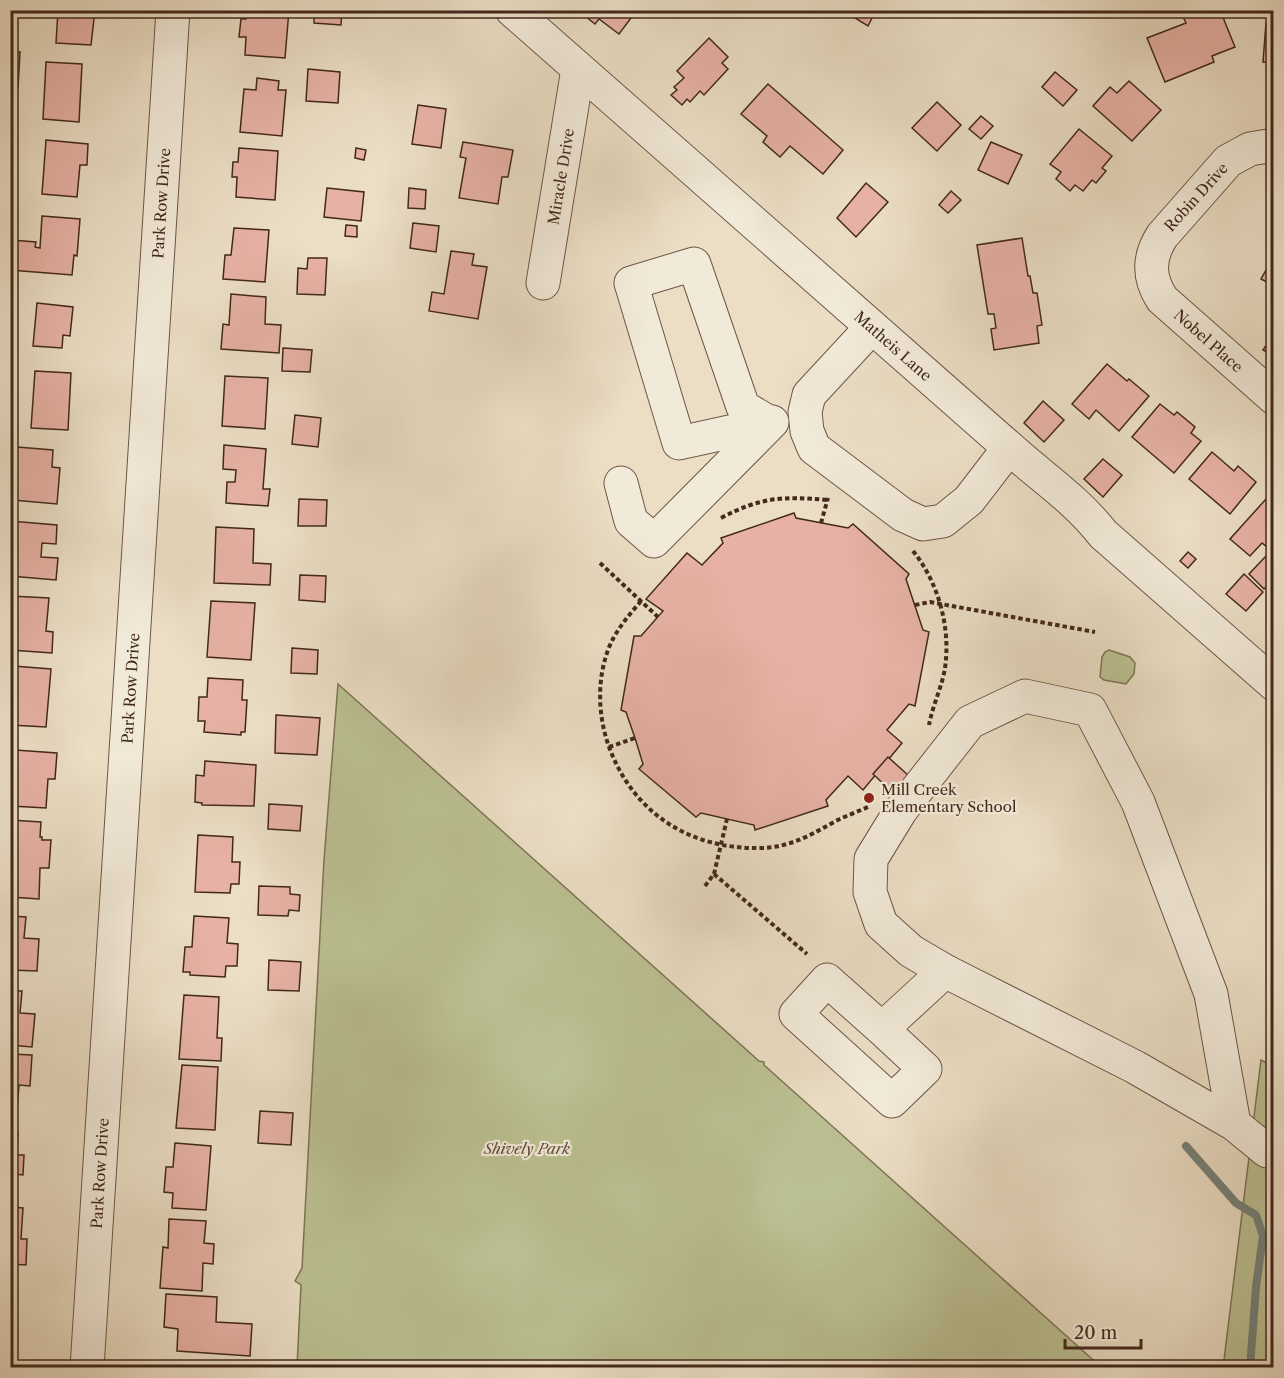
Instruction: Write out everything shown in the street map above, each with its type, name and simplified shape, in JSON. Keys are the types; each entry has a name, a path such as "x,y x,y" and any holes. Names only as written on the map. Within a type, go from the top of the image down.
{"street":[{"name":"Park Row Drive","path":"87,1368 173,10"},
{"name":"Matheis Lane","path":"512,10 1077,505 1092,519 1103,534 1274,684"},
{"name":"Miracle Drive","path":"543,283 578,69"},
{"name":"Robin Drive","path":"1152,279 1151,261 1155,247 1162,236 1228,161 1250,149 1274,145"},
{"path":"770,423 743,407 694,264 631,283 680,443 770,423 805,412"},
{"name":"Nobel Place","path":"1152,279 1162,299 1274,398"},
{"path":"872,327 809,394 805,412 807,431 814,448 903,515 923,524 943,521 969,500 1010,448"},
{"path":"621,483 631,521 654,541 770,423"},
{"path":"1234,1124 1211,994 1138,802 1090,710 1025,696 970,722 901,810 871,859 870,892 881,924 911,951 945,971 1135,1067 1234,1124 1267,1151 1274,1152"},
{"path":"882,1029 945,971"}],"path":[{"path":"821,523 829,491"},
{"path":"712,524 741,507 761,500 801,497 827,500"},
{"path":"600,563 658,617"},
{"path":"641,601 618,631 608,650 603,671 600,710 609,747 618,768 628,785 658,816 680,830 703,840 740,848 766,848 810,837 836,821 878,802"},
{"path":"915,605 930,602 1095,632"},
{"path":"929,727 932,706 945,668 946,649 941,605"},
{"path":"609,747 635,738"},
{"path":"705,886 714,874 727,819"},
{"path":"714,874 807,954"}],"green space":[{"path":"1109,650 1130,657 1135,663 1134,674 1126,684 1104,680 1100,677 1102,657"},
{"name":"Shively Park","path":"338,684 759,1061 764,1062 764,1065 1101,1367 297,1367 301,1285 295,1281 302,1268 324,860"},
{"path":"1261,1060 1274,1067 1273,1367 1223,1368"}],"building":[{"path":"58,10 95,10 91,45 56,43"},
{"path":"247,10 289,10 285,58 245,55 246,37 239,37 241,19 246,19"},
{"path":"314,10 342,10 341,25 314,23"},
{"path":"588,10 637,10 619,34 599,19 595,24 585,16"},
{"path":"730,10 745,10 738,18"},
{"path":"842,10 872,10 875,12 868,26"},
{"path":"1180,10 1220,10 1235,47 1212,56 1214,62 1165,82 1147,38 1186,23"},
{"path":"1266,23 1274,24 1274,63 1263,62"},
{"path":"709,38 728,57 722,63 728,69 704,95 700,91 690,102 687,99 682,105 671,95 677,90 674,87 684,78 677,71"},
{"path":"10,52 20,52 18,88 10,87"},
{"path":"46,62 82,64 79,122 43,119"},
{"path":"308,69 340,72 338,103 306,101"},
{"path":"1055,72 1077,90 1063,106 1042,87"},
{"path":"257,78 279,81 278,90 286,90 282,136 240,132 244,89 256,90"},
{"path":"1129,81 1161,110 1132,141 1093,106 1110,87 1117,93"},
{"path":"768,84 843,150 823,174 790,146 780,157 763,142 767,136 741,114"},
{"path":"937,102 961,125 937,151 912,128"},
{"path":"418,105 446,109 441,148 412,144"},
{"path":"981,116 993,126 981,139 969,129"},
{"path":"1079,129 1112,156 1102,168 1106,171 1096,183 1092,180 1083,191 1075,185 1070,191 1056,179 1061,172 1050,164"},
{"path":"46,140 88,144 87,165 80,165 77,197 42,194"},
{"path":"463,142 513,150 508,177 502,177 498,204 459,198 466,158 460,157"},
{"path":"991,142 1022,155 1008,184 978,170"},
{"path":"239,148 278,151 275,200 236,197 237,177 232,177 233,162 238,162"},
{"path":"356,148 366,150 364,160 355,158"},
{"path":"866,183 888,202 856,237 837,218"},
{"path":"327,188 364,192 361,221 324,217"},
{"path":"409,188 426,190 425,209 408,208"},
{"path":"951,191 961,200 948,213 939,205"},
{"path":"42,216 80,219 77,256 74,255 72,275 10,270 12,240 36,242 35,247 40,248"},
{"path":"413,223 439,226 436,252 410,248"},
{"path":"346,225 357,226 357,237 345,236"},
{"path":"234,228 269,230 265,282 223,279 225,255 231,255"},
{"path":"1022,238 1028,276 1030,276 1033,293 1037,293 1042,325 1037,326 1039,343 994,350 991,329 996,328 994,314 988,314 977,245"},
{"path":"451,251 474,254 472,265 487,267 478,319 429,311 432,292 444,294"},
{"path":"1274,256 1274,286 1261,279"},
{"path":"308,258 327,258 325,295 297,294 298,268 307,269"},
{"path":"231,294 266,297 265,324 281,325 279,353 221,349 223,324 229,325"},
{"path":"37,303 73,307 70,336 63,335 62,348 33,346"},
{"path":"1269,341 1274,344 1272,355 1263,350"},
{"path":"283,348 312,350 310,372 282,371"},
{"path":"1107,364 1149,396 1119,431 1096,410 1089,419 1072,404"},
{"path":"35,371 71,373 68,430 31,428"},
{"path":"225,376 268,378 265,429 222,426"},
{"path":"1043,401 1064,420 1044,442 1024,423"},
{"path":"1160,404 1174,415 1177,412 1195,427 1191,433 1201,441 1174,473 1132,437"},
{"path":"295,415 321,418 318,447 292,444"},
{"path":"224,445 266,449 263,489 270,489 268,506 226,503 227,482 235,482 236,470 223,469"},
{"path":"17,447 53,450 52,467 60,468 57,504 13,500"},
{"path":"1212,452 1234,471 1238,466 1256,482 1230,514 1189,479"},
{"path":"1103,459 1122,475 1103,497 1084,479"},
{"path":"299,499 327,500 326,526 298,526"},
{"path":"1266,499 1274,506 1274,553 1262,543 1250,556 1230,539"},
{"path":"794,513 796,518 848,528 853,524 909,574 906,579 923,630 929,632 915,706 909,704 887,730 902,743 863,790 848,776 826,800 828,806 755,830 754,825 701,813 696,817 639,769 643,764 626,712 621,710 634,636 641,636 663,611 646,599 687,553 702,565 723,543 721,538"},
{"path":"10,521 57,525 56,544 42,543 41,557 58,558 56,580 10,576"},
{"path":"216,527 254,529 253,563 271,564 270,585 214,583"},
{"path":"1188,552 1196,559 1188,568 1180,561"},
{"path":"1266,556 1274,563 1274,580 1264,589 1249,574"},
{"path":"1244,574 1263,592 1246,611 1226,594"},
{"path":"300,575 326,576 325,602 299,600"},
{"path":"10,596 49,598 46,631 53,632 52,653 10,650"},
{"path":"211,601 255,603 251,660 207,657"},
{"path":"292,648 318,650 317,674 291,673"},
{"path":"13,666 51,669 46,727 10,725"},
{"path":"208,678 243,680 242,700 247,700 245,732 241,732 241,735 204,732 205,721 198,721 199,697 207,697"},
{"path":"276,715 320,718 317,755 275,753"},
{"path":"15,750 57,753 55,779 48,779 46,808 11,806"},
{"path":"888,757 909,776 894,794 873,774"},
{"path":"205,761 256,765 254,806 202,805 202,803 195,802 196,775 204,776"},
{"path":"269,804 302,806 300,831 268,829"},
{"path":"10,820 41,822 40,837 42,840 51,840 49,868 40,868 39,899 10,897"},
{"path":"198,835 233,837 232,862 240,862 239,884 231,884 230,893 195,892"},
{"path":"259,886 290,887 290,894 300,895 299,911 289,910 288,916 258,915"},
{"path":"10,916 26,917 24,938 39,939 37,971 10,970"},
{"path":"194,916 229,918 227,943 238,944 237,966 226,966 225,977 190,975 190,972 183,972 185,947 192,947"},
{"path":"269,960 301,962 299,991 268,990"},
{"path":"10,991 22,991 20,1013 35,1014 32,1047 10,1045"},
{"path":"184,995 219,997 217,1038 222,1038 221,1061 179,1059"},
{"path":"10,1054 32,1055 30,1086 19,1085 16,1123 10,1123"},
{"path":"182,1065 218,1067 215,1130 176,1128"},
{"path":"260,1111 293,1113 291,1145 258,1143"},
{"path":"10,1132 18,1132 17,1155 24,1155 23,1175 15,1174 15,1179 17,1179 15,1201 10,1200"},
{"path":"175,1143 211,1146 206,1210 172,1208 173,1193 164,1192 166,1167 173,1167"},
{"path":"10,1207 23,1208 21,1239 27,1239 26,1265 10,1264"},
{"path":"169,1219 206,1221 204,1243 214,1244 213,1264 203,1263 202,1291 160,1288 163,1247 168,1248"},
{"path":"10,1285 16,1286 13,1345 10,1345"},
{"path":"166,1294 217,1297 216,1322 252,1324 250,1356 177,1351 178,1329 164,1327"}],"waterway":[{"path":"1186,1146 1236,1203 1256,1215 1263,1236 1256,1287 1250,1368"}],"place":[{"name":"Mill Creek Elementary School","path":"869,798"}]}
